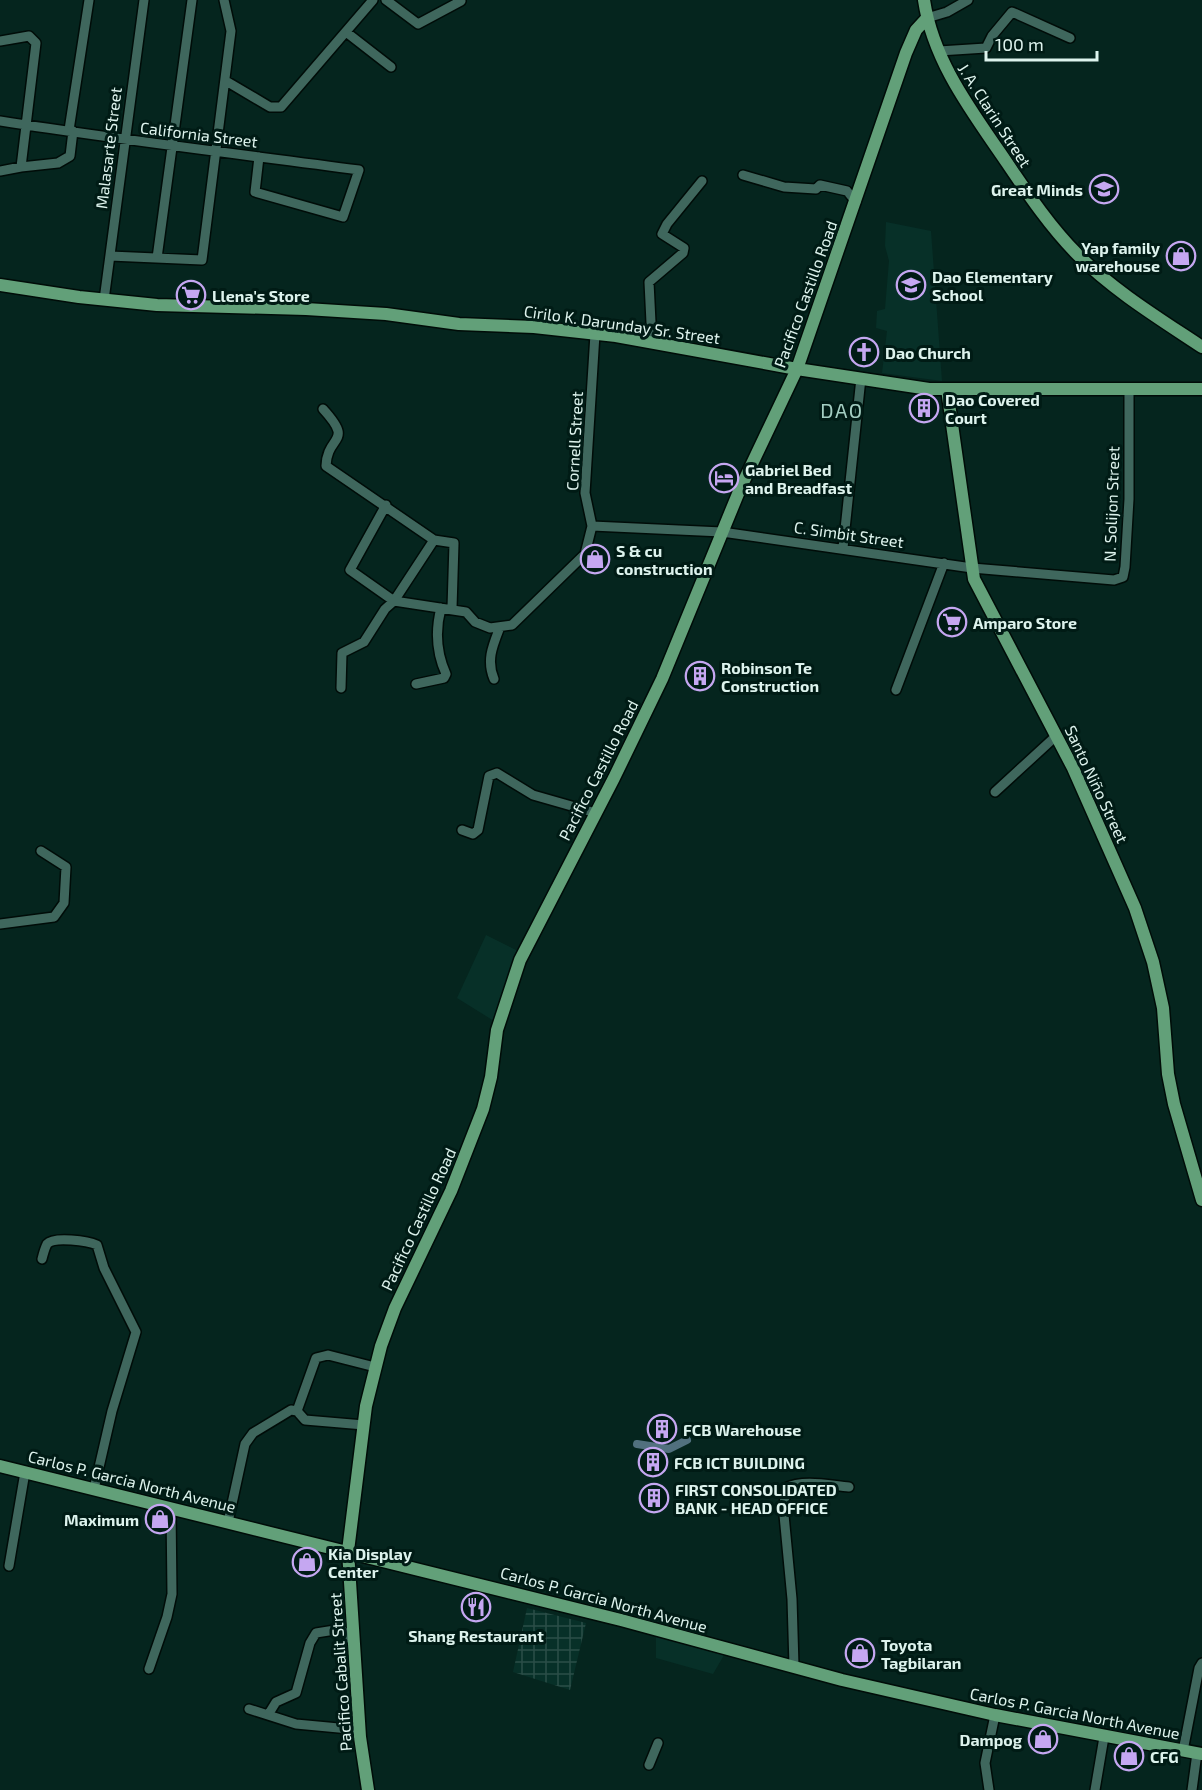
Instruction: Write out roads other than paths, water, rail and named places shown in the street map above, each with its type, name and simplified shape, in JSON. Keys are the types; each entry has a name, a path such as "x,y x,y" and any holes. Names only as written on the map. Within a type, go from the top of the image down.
{"main road":[{"name":"J. A. Clarin Street","path":"924,0 927,18 945,69 1024,188 1078,255 1132,300 1202,347"},
{"name":"Pacifico Castillo Road","path":"348,1551 364,1425 375,1367 395,1308 451,1191 483,1109 491,1077 497,1030 516,969 553,892 596,813 679,641 722,532 797,369 906,53 916,30 927,18"},
{"name":"Cirilo K. Darunday Sr. Street","path":"0,285 157,305 386,314 459,324 534,327 652,342 797,369 947,389 1202,389"},
{"name":"Santo Niño Street","path":"947,389 974,579 1056,736 1123,880 1153,962 1163,1008 1168,1074 1174,1104 1202,1200"},
{"name":"Carlos P. Garcia North Avenue","path":"0,1466 348,1551 842,1680 995,1715 1199,1753"},
{"name":"Pacifico Cabalit Street","path":"348,1551 360,1730 368,1790"}],"street":[{"path":"0,171 58,163 70,156 71,130 88,0"},
{"name":"Malasarte Street","path":"104,300 123,139 144,0"},
{"path":"157,258 192,0"},
{"path":"110,256 201,260 231,31 224,0"},
{"path":"225,81 270,107 282,107 374,0"},
{"path":"386,0 418,24 461,1"},
{"path":"927,18 947,12 968,0"},
{"path":"939,51 986,48 992,36 1012,12 1070,38"},
{"path":"346,32 391,68"},
{"path":"0,41 29,36 36,43 24,125 21,167"},
{"name":"California Street","path":"0,121 171,147 259,157 359,170 343,217 255,192 259,157"},
{"path":"743,175 784,187 816,189 820,185 847,191 856,202"},
{"path":"652,342 649,282 683,253 684,248 662,234 667,224 702,181"},
{"name":"Cornell Street","path":"592,526 585,493 596,334"},
{"path":"843,548 861,378"},
{"name":"N. Solijon Street","path":"972,568 1114,580 1123,577 1129,499 1129,388"},
{"path":"323,409 339,427 339,434 326,466 434,540 454,543 452,608"},
{"path":"386,505 350,570 394,601 452,608 466,612 475,622 490,628 512,625 585,554 592,526 722,532"},
{"name":"C. Simbit Street","path":"722,532 972,568"},
{"path":"341,688 342,652 364,642 434,540"},
{"path":"896,690 944,564"},
{"path":"416,684 444,678 446,674 437,654 438,617 441,608"},
{"path":"494,679 489,668 491,648 500,627"},
{"path":"995,792 1056,736"},
{"path":"462,830 473,834 478,830 489,776 497,773 533,795 596,813"},
{"path":"0,924 54,917 64,903 66,867 41,852"},
{"path":"42,1259 47,1245 52,1241 74,1240 97,1245 104,1268 136,1332 112,1411 94,1489"},
{"path":"297,1411 316,1358 328,1355 375,1367"},
{"path":"228,1522 245,1444 253,1433 291,1410 297,1411 305,1420 364,1425"},
{"path":"9,1566 25,1472"},
{"path":"794,1666 792,1599 784,1515 785,1488 793,1484 849,1486"},
{"path":"149,1669 167,1617 172,1594 171,1508"},
{"path":"268,1715 276,1702 296,1693 310,1643 316,1633 341,1629 353,1642"},
{"path":"1183,1751 1202,1663"},
{"path":"249,1708 296,1724 360,1730"},
{"path":"989,1790 986,1763 995,1715"},
{"path":"1095,1790 1104,1737"},
{"path":"649,1765 658,1743"},
{"path":"1192,1790 1199,1753"}],"waterway":[{"path":"637,1444 669,1449 687,1440"}],"place":[{"name":"Great Minds","path":"1104,189"},
{"name":"Yap family warehouse","path":"1181,256"},
{"name":"Dao Elementary School","path":"911,285"},
{"name":"Llena's Store","path":"191,295"},
{"name":"Dao Church","path":"864,352"},
{"name":"Dao Covered Court","path":"924,408"},
{"name":"Gabriel Bed and Breadfast","path":"724,478"},
{"name":"S & cu construction","path":"595,559"},
{"name":"Amparo Store","path":"952,622"},
{"name":"Robinson Te Construction","path":"700,676"},
{"name":"FCB Warehouse","path":"662,1429"},
{"name":"FCB ICT BUILDING","path":"653,1462"},
{"name":"FIRST CONSOLIDATED BANK - HEAD OFFICE","path":"654,1498"},
{"name":"Maximum","path":"160,1519"},
{"name":"Kia Display Center","path":"307,1562"},
{"name":"Shang Restaurant","path":"476,1607"},
{"name":"Toyota Tagbilaran","path":"860,1653"},
{"name":"Dampog","path":"1043,1739"},
{"name":"CFG","path":"1129,1756"}],"district":[{"name":"DAO","path":"842,410"}]}
